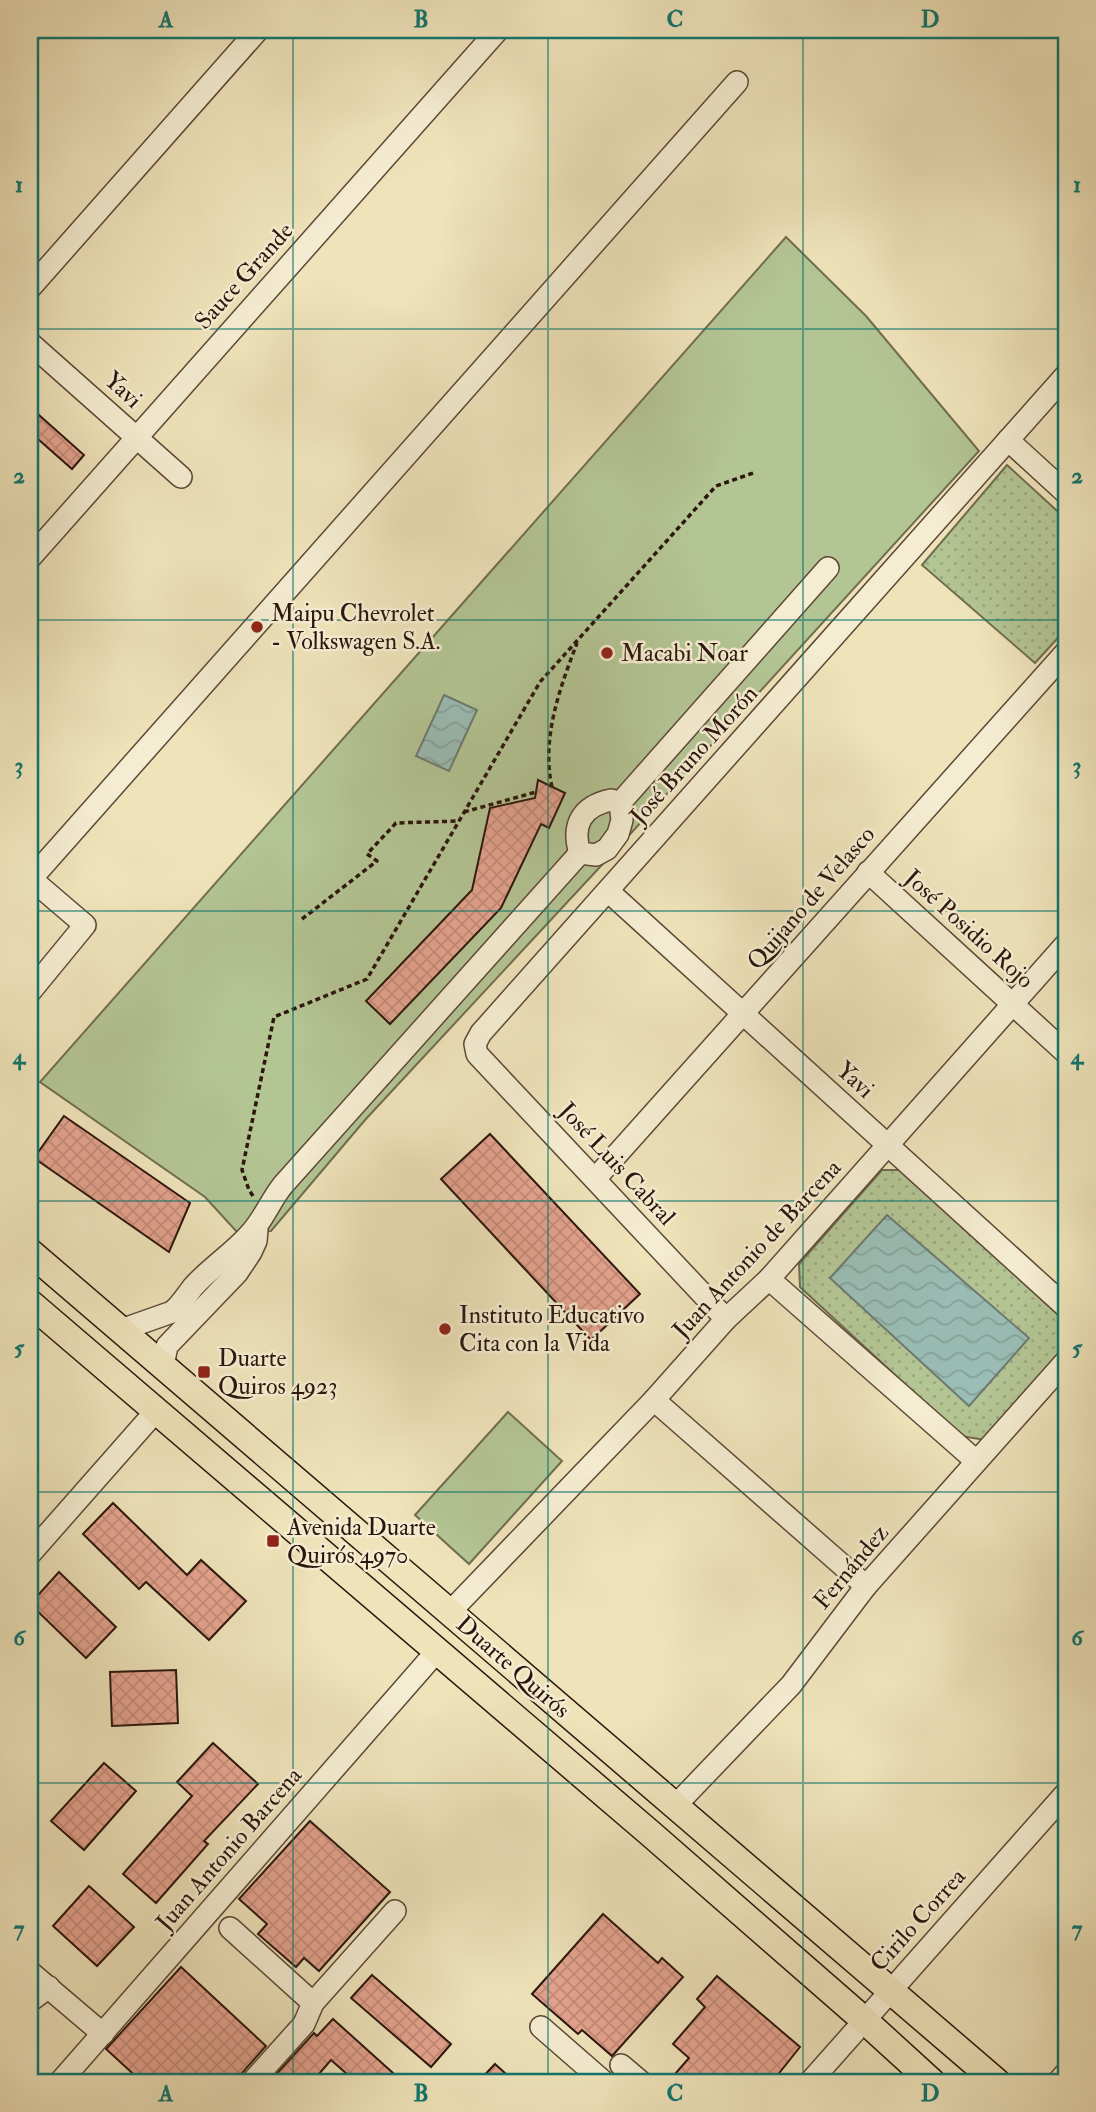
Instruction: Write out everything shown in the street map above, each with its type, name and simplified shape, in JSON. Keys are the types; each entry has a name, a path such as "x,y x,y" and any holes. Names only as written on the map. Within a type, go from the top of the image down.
{"main road":[{"name":"Duarte Quirós","path":"30,1252 997,2082"},
{"name":"Duarte Quirós","path":"30,1303 437,1651 864,2020 932,2082"}],"street":[{"path":"30,288 258,30"},
{"name":"Sauce Grande","path":"30,558 498,30"},
{"path":"30,992 85,925 30,878 737,82"},
{"name":"Yavi","path":"30,342 181,477"},
{"name":"José Bruno Morón","path":"475,1044 481,1032 1066,376"},
{"path":"1008,440 1066,493"},
{"path":"580,853 596,855 607,849 618,834 622,820 620,803 828,568"},
{"name":"Quijano de Velasco","path":"596,1179 1066,652"},
{"path":"580,853 575,838 582,817 600,802 611,800 620,803"},
{"path":"121,1330 179,1307 193,1287 262,1218 283,1185 580,853"},
{"name":"José Posidio Rojo","path":"868,872 1066,1053"},
{"name":"Yavi","path":"608,891 1066,1307"},
{"name":"Juan Antonio de Barcena","path":"449,1613 654,1400 726,1319 769,1279 1066,944"},
{"name":"José Luis Cabral","path":"475,1044 477,1054 726,1319"},
{"path":"163,1366 167,1346 237,1273 256,1241 262,1218"},
{"path":"769,1279 976,1461"},
{"name":"Fernández","path":"675,1807 791,1685 866,1586 1066,1361"},
{"path":"654,1400 866,1586"},
{"path":"30,1554 156,1411"},
{"name":"Juan Antonio Barcena","path":"60,2082 437,1651"},
{"name":"Cirilo Correa","path":"810,2082 1066,1793"},
{"path":"252,2082 304,2024 313,2003 395,1911"},
{"path":"230,1928 313,2003"},
{"path":"30,1972 103,2034"},
{"path":"30,2001 48,1987"},
{"path":"541,2027 604,2082"},
{"path":"621,2064 641,2082"},
{"path":"1058,2082 1066,2073"}],"path":[{"path":"262,1218 242,1170 274,1017 366,979 540,682 716,486 757,472"},
{"path":"552,786 548,769 550,733 559,690 579,639"},
{"path":"464,812 536,792"},
{"path":"302,919 377,861 367,854 396,823 459,821"}],"green space":[{"name":"Macabi Noar","path":"786,237 866,316 979,451 612,854 365,1120 271,1231 237,1232 205,1197 40,1082"},
{"path":"1007,465 1066,519 1066,629 1035,663 922,565"},
{"path":"882,1170 899,1170 1066,1321 1066,1346 985,1440 961,1436 800,1287 799,1264"},
{"path":"508,1412 562,1461 469,1564 415,1515"}],"water":[{"path":"444,695 477,710 449,771 416,756"},
{"path":"887,1215 1029,1338 969,1406 830,1278"}],"building":[{"path":"30,407 84,455 72,469 30,432"},
{"path":"538,780 565,793 549,828 541,824 501,908 390,1024 366,1001 472,890 490,808 535,798"},
{"path":"64,1116 190,1203 169,1252 34,1158"},
{"path":"490,1134 640,1294 591,1340 441,1179"},
{"path":"113,1503 187,1575 201,1560 246,1601 209,1640 146,1582 139,1589 83,1534"},
{"path":"59,1572 116,1627 86,1658 30,1604"},
{"path":"176,1670 178,1723 112,1726 110,1672"},
{"path":"213,1743 258,1784 204,1841 208,1844 156,1903 123,1874 192,1796 177,1782"},
{"path":"104,1763 136,1791 84,1850 51,1821"},
{"path":"310,1821 390,1892 319,1971 304,1958 296,1967 258,1934 267,1924 239,1899"},
{"path":"89,1886 134,1927 97,1966 53,1926"},
{"path":"603,1914 658,1963 662,1958 683,1977 612,2056 582,2030 578,2034 532,1994"},
{"path":"181,1967 266,2046 242,2073 239,2082 142,2082 106,2049"},
{"path":"372,1975 451,2044 431,2067 351,1998"},
{"path":"717,1976 800,2047 772,2082 668,2082 689,2058 673,2044 705,2007 697,1999"},
{"path":"333,2019 403,2082 356,2082 331,2060 312,2082 269,2082 314,2033 317,2036"},
{"path":"495,2064 515,2082 478,2082"}],"place":[{"name":"Maipu Chevrolet - Volkswagen S.A.","path":"257,627"},
{"name":"Macabi Noar","path":"607,653"},
{"name":"Instituto Educativo Cita con la Vida","path":"445,1329"},
{"name":"Duarte Quiros 4923","path":"204,1372"},
{"name":"Avenida Duarte Quirós 4970","path":"273,1541"}]}
